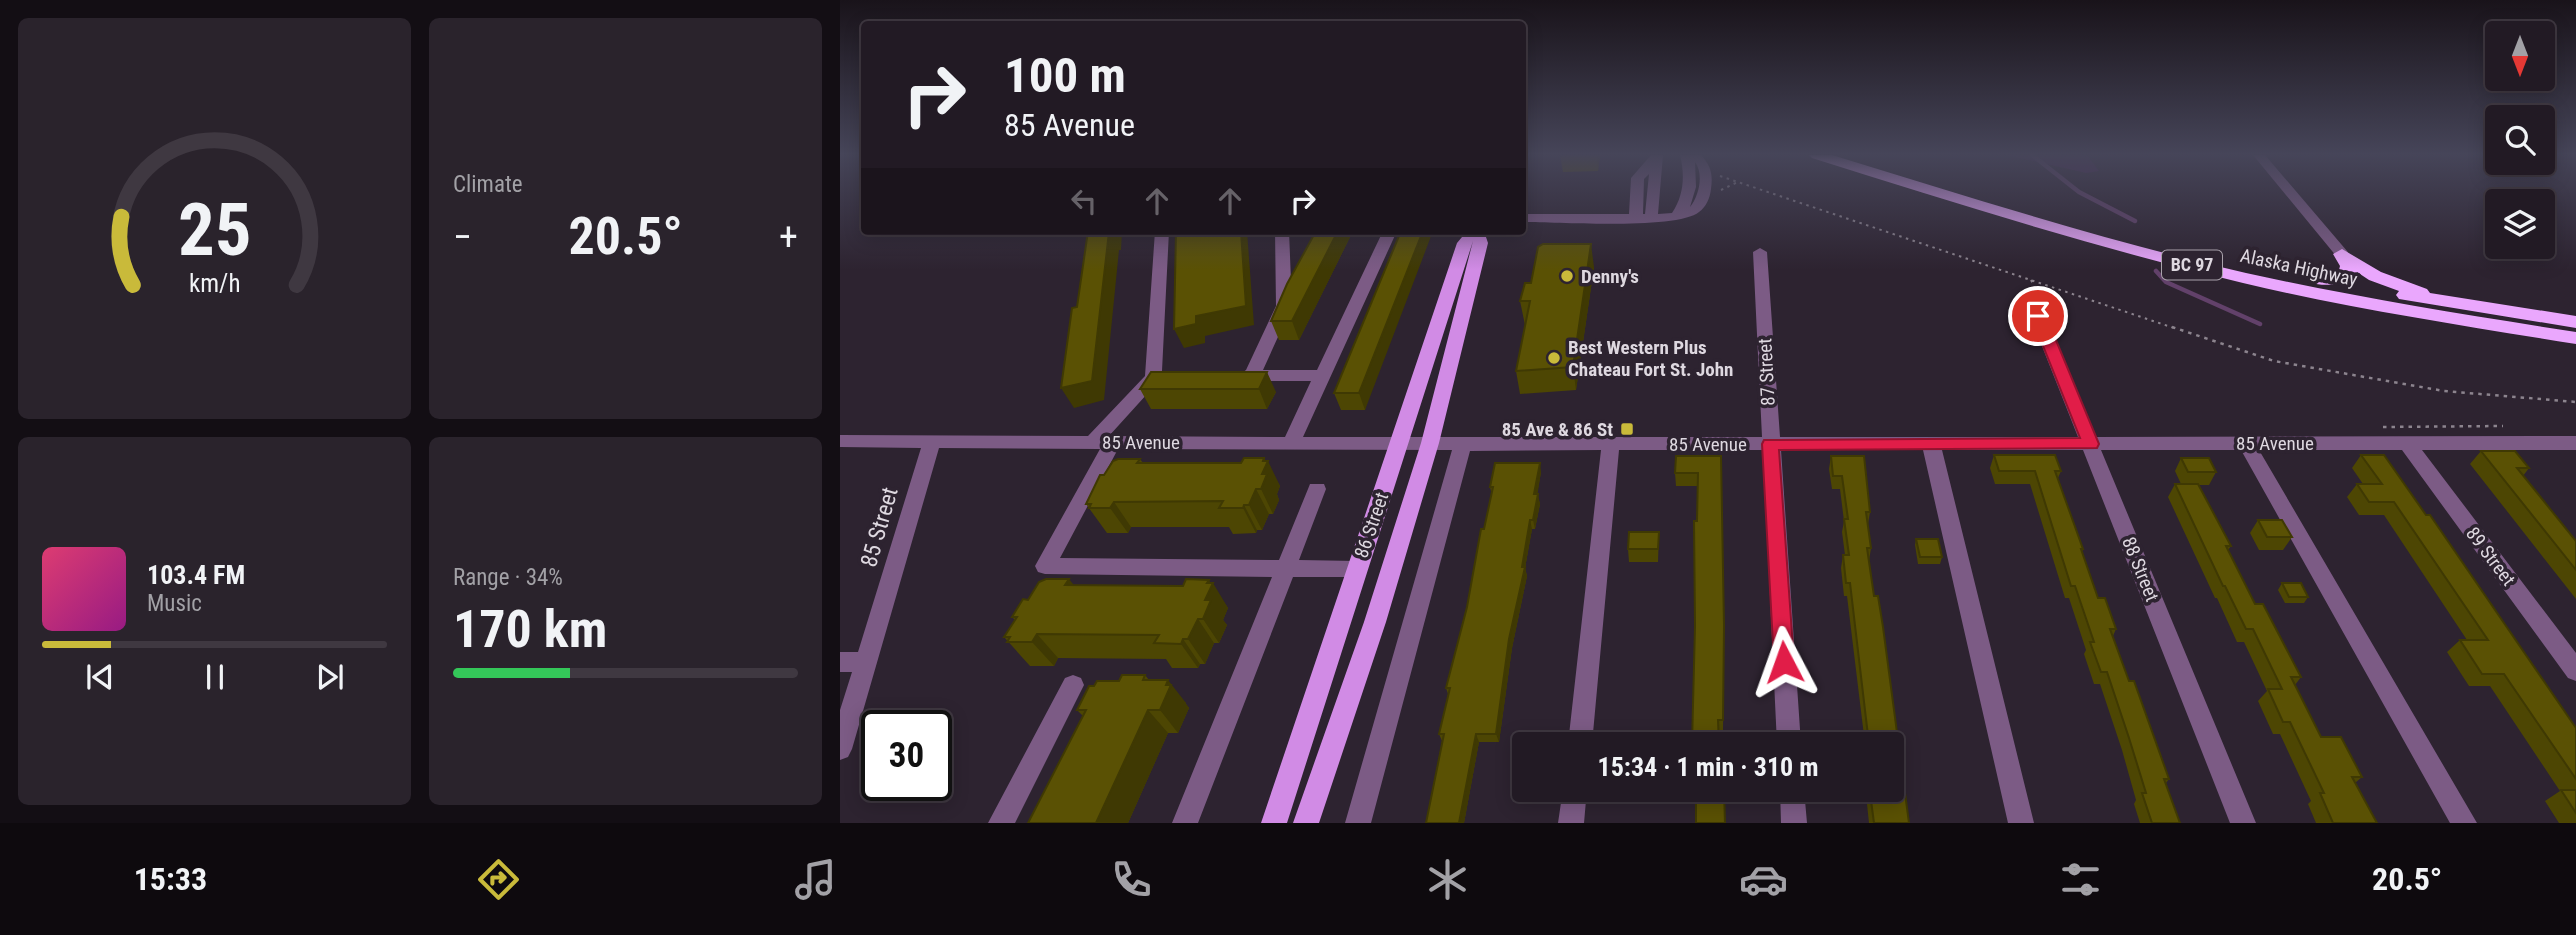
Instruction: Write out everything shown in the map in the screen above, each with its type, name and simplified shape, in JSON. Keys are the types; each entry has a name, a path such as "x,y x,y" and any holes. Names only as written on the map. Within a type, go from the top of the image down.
{"highway":[{"name":"Alaska Highway","path":"1943,193 2202,267 2376,305 2576,338"},
{"name":"Alaska Highway","path":"1989,193 2159,243 2317,279 2576,323"},
{"path":"2317,279 2342,277 2348,272 2349,266 2342,254"},
{"path":"2342,254 2375,276 2393,284 2474,307"}],"main road":[{"name":"86 Street","path":"1274,823 1464,243 1472,235"},
{"name":"86 Street","path":"1306,823 1375,622 1430,443 1481,243 1478,235"}],"street":[{"path":"1636,218 1637,193"},
{"path":"1651,218 1653,193"},
{"path":"1677,216 1688,201 1688,193"},
{"path":"1526,218 1677,216 1700,208 1704,193"},
{"path":"2291,193 2342,254"},
{"path":"1162,235 1153,377 1103,442 1045,566 1356,569"},
{"path":"1252,374 1284,306 1282,235"},
{"path":"1291,443 1388,235"},
{"name":"87 Street","path":"1760,252 1788,732"},
{"name":"88 Street","path":"2038,316 2244,823"},
{"path":"1227,375 1320,376"},
{"path":"1153,377 1191,376"},
{"name":"85 Avenue","path":"840,441 1463,444 2406,442 2573,446"},
{"name":"85 Street","path":"840,749 932,441"},
{"name":"89 Street","path":"2406,442 2576,671"},
{"path":"2246,443 2464,823"},
{"path":"1358,823 1463,444"},
{"path":"1581,732 1611,444"},
{"path":"1931,444 2021,823"},
{"path":"1185,823 1317,489"},
{"path":"840,662 867,662"},
{"path":"1001,823 1073,685"},
{"path":"1571,823 1573,802"},
{"path":"1793,802 1794,823"}],"path":[{"path":"1777,193 2274,361 2444,391 2576,402"},
{"path":"2032,280 2039,295 2038,316"}],"building":[{"path":"1087,235 1109,235 1092,381 1061,388 1072,308 1077,307"},
{"path":"1176,235 1241,235 1246,306 1196,316 1196,324 1174,329"},
{"path":"1314,235 1336,235 1292,321 1271,321 1287,284"},
{"path":"1399,235 1421,235 1359,393 1334,393"},
{"path":"1543,244 1591,244 1573,367 1516,371 1530,301 1520,301 1525,283 1531,283 1538,247"},
{"path":"1151,372 1267,372 1259,389 1140,389"},
{"path":"2481,451 2515,451 2529,468 2517,468 2576,541 2576,570"},
{"path":"1994,455 2055,455 2061,471 2055,471 2081,549 2098,598 2105,598 2116,629 2110,629 2129,681 2134,681 2169,779 2164,779 2180,823 2152,823 2129,738 2107,672 2101,672 2090,642 2094,642 2075,586 2071,586 2035,471 1999,471"},
{"path":"2361,455 2384,455 2426,515 2430,515 2576,728 2576,779 2504,674 2482,674 2460,640 2488,640 2394,502 2369,502 2357,484 2382,484"},
{"path":"1676,456 1721,456 1724,626 1723,720 1718,720 1718,732 1692,732 1694,521 1697,521 1698,473 1675,473"},
{"path":"1831,456 1864,456 1870,512 1866,512 1871,548 1867,548 1874,596 1878,596 1897,732 1868,732 1850,583 1846,583 1843,555 1849,555 1844,519 1848,519 1842,476 1833,476"},
{"path":"1244,458 1264,458 1263,461 1268,461 1262,474 1267,474 1261,489 1256,489 1249,505 1244,505 1243,508 1219,508 1223,501 1114,502 1110,508 1089,508 1091,504 1086,504 1100,475 1104,475 1113,461 1118,459 1140,459 1137,463 1241,463"},
{"path":"2181,458 2209,458 2216,472 2188,472"},
{"path":"1495,463 1540,463 1534,494 1538,494 1533,520 1530,520 1522,567 1525,567 1509,639 1496,734 1476,734 1459,823 1426,823 1444,734 1439,734 1450,688 1446,688 1467,607 1481,529 1484,529"},
{"path":"2175,484 2198,484 2231,546 2226,546 2255,604 2263,604 2301,677 2291,677 2321,737 2341,737 2362,777 2352,777 2377,823 2333,823 2320,793 2324,793 2290,722 2283,722 2268,689 2282,689 2253,629 2246,629 2223,586"},
{"path":"2258,520 2282,520 2292,537 2267,537"},
{"path":"1629,532 1659,532 1658,549 1628,549"},
{"path":"1916,539 1938,539 1942,557 1920,557"},
{"path":"1046,579 1069,579 1065,585 1183,586 1186,579 1209,580 1207,583 1213,583 1205,600 1211,600 1203,619 1198,619 1188,639 1183,639 1181,644 1154,643 1159,635 1037,634 1032,642 1007,642 1010,637 1004,637 1017,617 1012,617 1023,599 1028,600 1039,582"},
{"path":"2282,583 2301,583 2308,597 2289,597"},
{"path":"1122,675 1145,675 1143,680 1168,680 1166,685 1171,685 1160,710 1148,710 1096,823 1028,823 1086,710 1077,710 1089,686 1094,686 1097,681 1119,681"},
{"path":"1904,785 1909,823 1874,823 1871,802 1904,802"},
{"path":"2561,790 2576,790 2576,813"},
{"path":"1696,802 1724,802 1725,823 1696,823"}],"waterway":[{"path":"2082,193 2135,221"},
{"path":"2156,271 2166,282 2260,324"}],"place":[{"name":"Denny's","path":"1567,276"},
{"name":"Best Western Plus Chateau Fort St. John","path":"1554,358"},
{"name":"85 Ave & 86 St","path":"1627,429"}],"route":[{"path":"1784,662 1770,444 2091,444 2038,316"}]}
